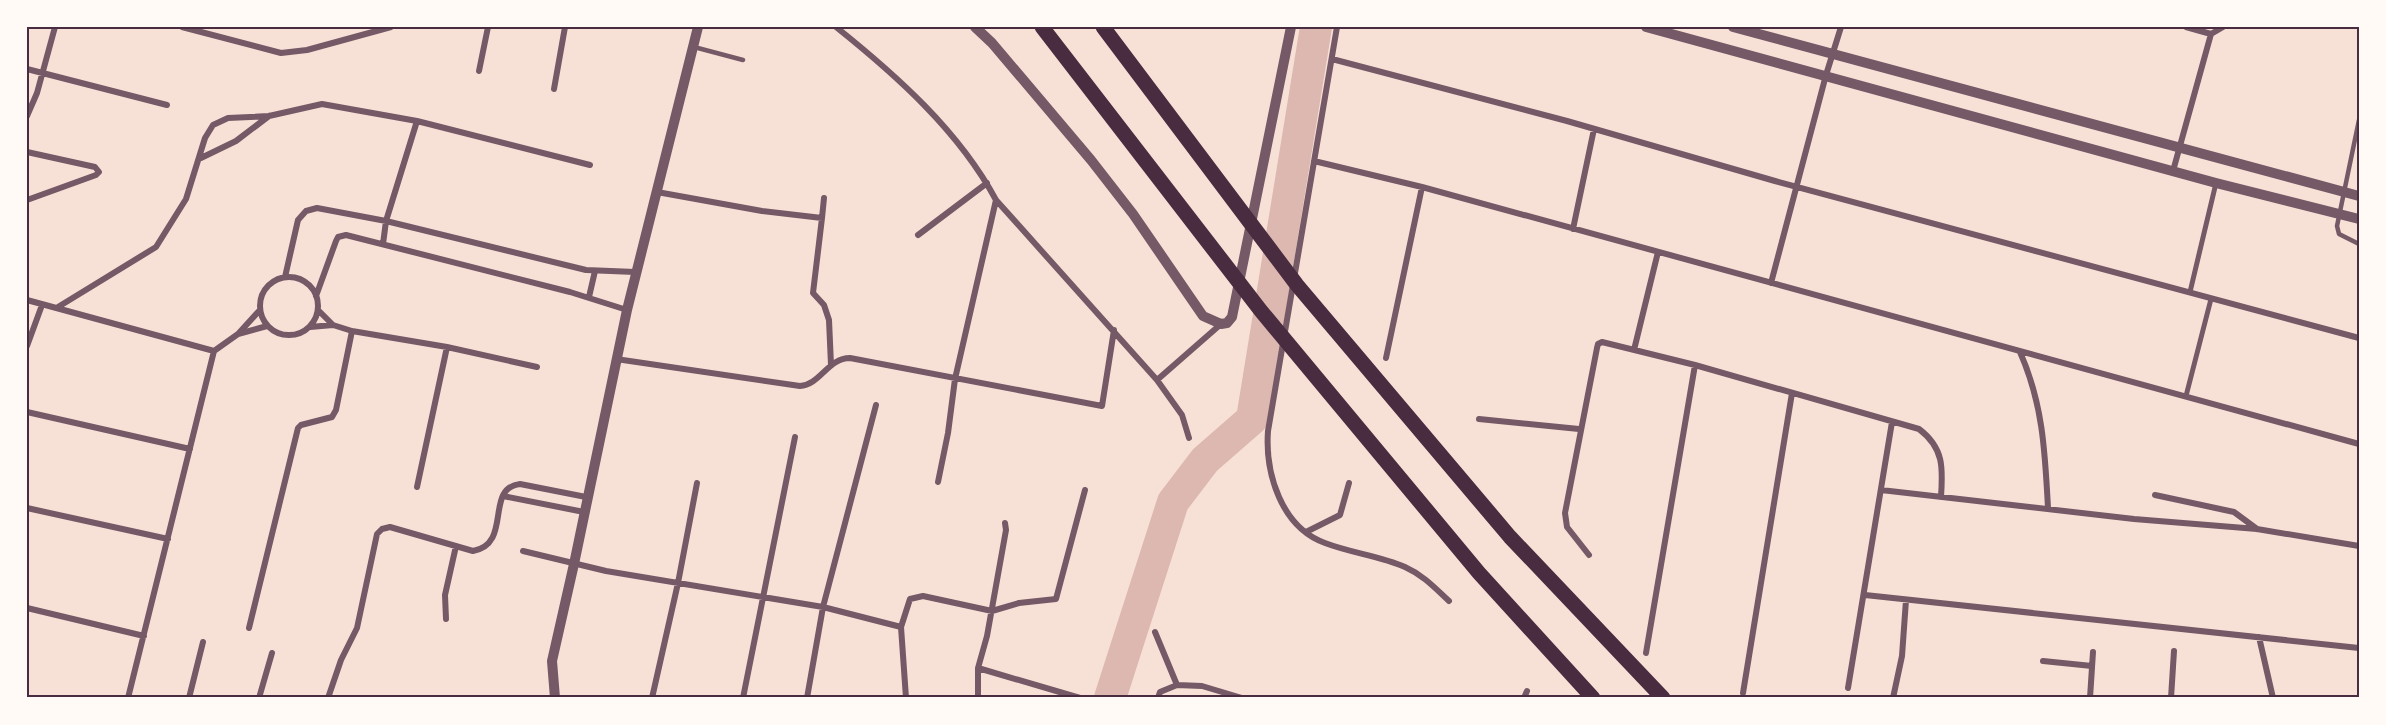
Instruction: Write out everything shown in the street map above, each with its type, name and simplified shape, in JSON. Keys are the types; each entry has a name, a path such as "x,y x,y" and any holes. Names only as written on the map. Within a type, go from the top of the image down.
{"highway":[{"path":"1042,27 1218,256 1308,368 1479,573 1593,698"},
{"path":"1103,27 1318,310 1510,537 1663,698"}],"street":[{"path":"27,116 37,93 55,27"},
{"path":"182,27 281,53 307,50 391,27"},
{"path":"479,71 488,27"},
{"path":"554,89 565,27"},
{"path":"555,698 552,662 586,497 635,272 698,27"},
{"path":"836,27 887,68 950,134 987,183 996,200 1157,380 1182,416 1189,438"},
{"path":"975,27 992,43 1091,160 1133,214 1198,310 1203,316 1221,324"},
{"path":"1157,380 1232,317 1291,27"},
{"path":"1337,27 1267,444 1273,482 1278,496 1293,521 1306,532 1324,543 1404,566 1428,581 1449,601"},
{"path":"1646,27 2216,183 2359,219"},
{"path":"1733,27 2359,196"},
{"path":"1771,283 1826,75 1841,27"},
{"path":"2186,27 2211,34"},
{"path":"2173,171 2211,34 2223,27"},
{"path":"1332,59 2190,292 2211,300 2359,338"},
{"path":"27,69 167,105"},
{"path":"58,308 156,247 186,199 201,158 205,138 213,125 228,118 269,116 321,104 417,121 590,165"},
{"path":"201,158 236,141 269,116"},
{"path":"383,244 386,221 417,121"},
{"path":"1573,228 1594,129"},
{"path":"27,152 95,167 99,172 27,200"},
{"path":"1314,160 1573,228 2359,444"},
{"path":"918,235 987,183"},
{"path":"2190,292 2216,183"},
{"path":"1386,358 1422,187"},
{"path":"657,192 762,211 822,218"},
{"path":"824,198 813,293 824,305 829,320 831,365"},
{"path":"938,482 948,433 955,379 996,200"},
{"path":"285,277 298,220 306,211 317,208 386,221 595,271 635,272"},
{"path":"316,296 338,237 346,235 589,297 627,310"},
{"path":"1634,350 1658,252"},
{"path":"589,297 595,271"},
{"path":"310,327 318,310 316,296 312,289 300,280 285,277 266,288 260,302 260,311 267,327 277,333 292,336 310,327 333,324"},
{"path":"27,300 42,306 58,308 214,351"},
{"path":"2186,396 2211,300"},
{"path":"27,346 42,306"},
{"path":"318,310 333,324 352,331 447,347 537,367"},
{"path":"128,698 214,351 238,334 260,311"},
{"path":"238,334 267,327"},
{"path":"616,359 800,386 809,384 836,360 850,358 1102,406 1114,330"},
{"path":"249,628 298,428 301,425 332,417 336,410 352,331"},
{"path":"1589,555 1565,520 1579,429 1598,344 1602,342 1695,365 1919,429 1931,438 1938,448 1943,474 1941,497"},
{"path":"417,487 447,347"},
{"path":"2020,352 2031,378 2044,433 2048,508"},
{"path":"1646,653 1695,365"},
{"path":"1743,693 1792,393"},
{"path":"807,698 823,607 876,405"},
{"path":"27,412 190,449"},
{"path":"1479,419 1579,429"},
{"path":"1848,688 1892,422"},
{"path":"743,698 765,598 795,437"},
{"path":"652,698 678,583 697,483"},
{"path":"1306,532 1340,515 1349,483"},
{"path":"328,698 341,660 357,628 377,534 382,529 390,527 473,551 483,549 492,543 503,496 512,485 520,484 586,497"},
{"path":"906,698 901,627 910,599 923,596 992,611 1019,603 1049,601 1057,598 1085,490"},
{"path":"1881,490 2134,519 2257,529 2359,546"},
{"path":"2155,495 2234,512 2257,529"},
{"path":"503,496 584,512"},
{"path":"27,508 168,539"},
{"path":"978,698 978,668 992,611 1006,530 1005,523"},
{"path":"446,619 445,595 456,546"},
{"path":"523,551 574,564 823,607 901,627"},
{"path":"1864,595 2359,648"},
{"path":"1893,698 1902,656 1906,600"},
{"path":"27,608 144,636"},
{"path":"1155,632 1177,685"},
{"path":"2259,637 2272,698"},
{"path":"189,698 203,642"},
{"path":"2171,698 2174,651"},
{"path":"2090,698 2093,652"},
{"path":"259,698 272,653"},
{"path":"2043,661 2091,666"},
{"path":"978,668 1080,698"},
{"path":"1158,698 1160,692 1177,685 1202,686 1242,698"}],"lane":[{"path":"694,47 743,60"},
{"path":"2359,120 2337,226 2339,234 2359,244"}],"waterway":[{"path":"1110,698 1173,502 1205,460 1252,419 1316,27"}]}
